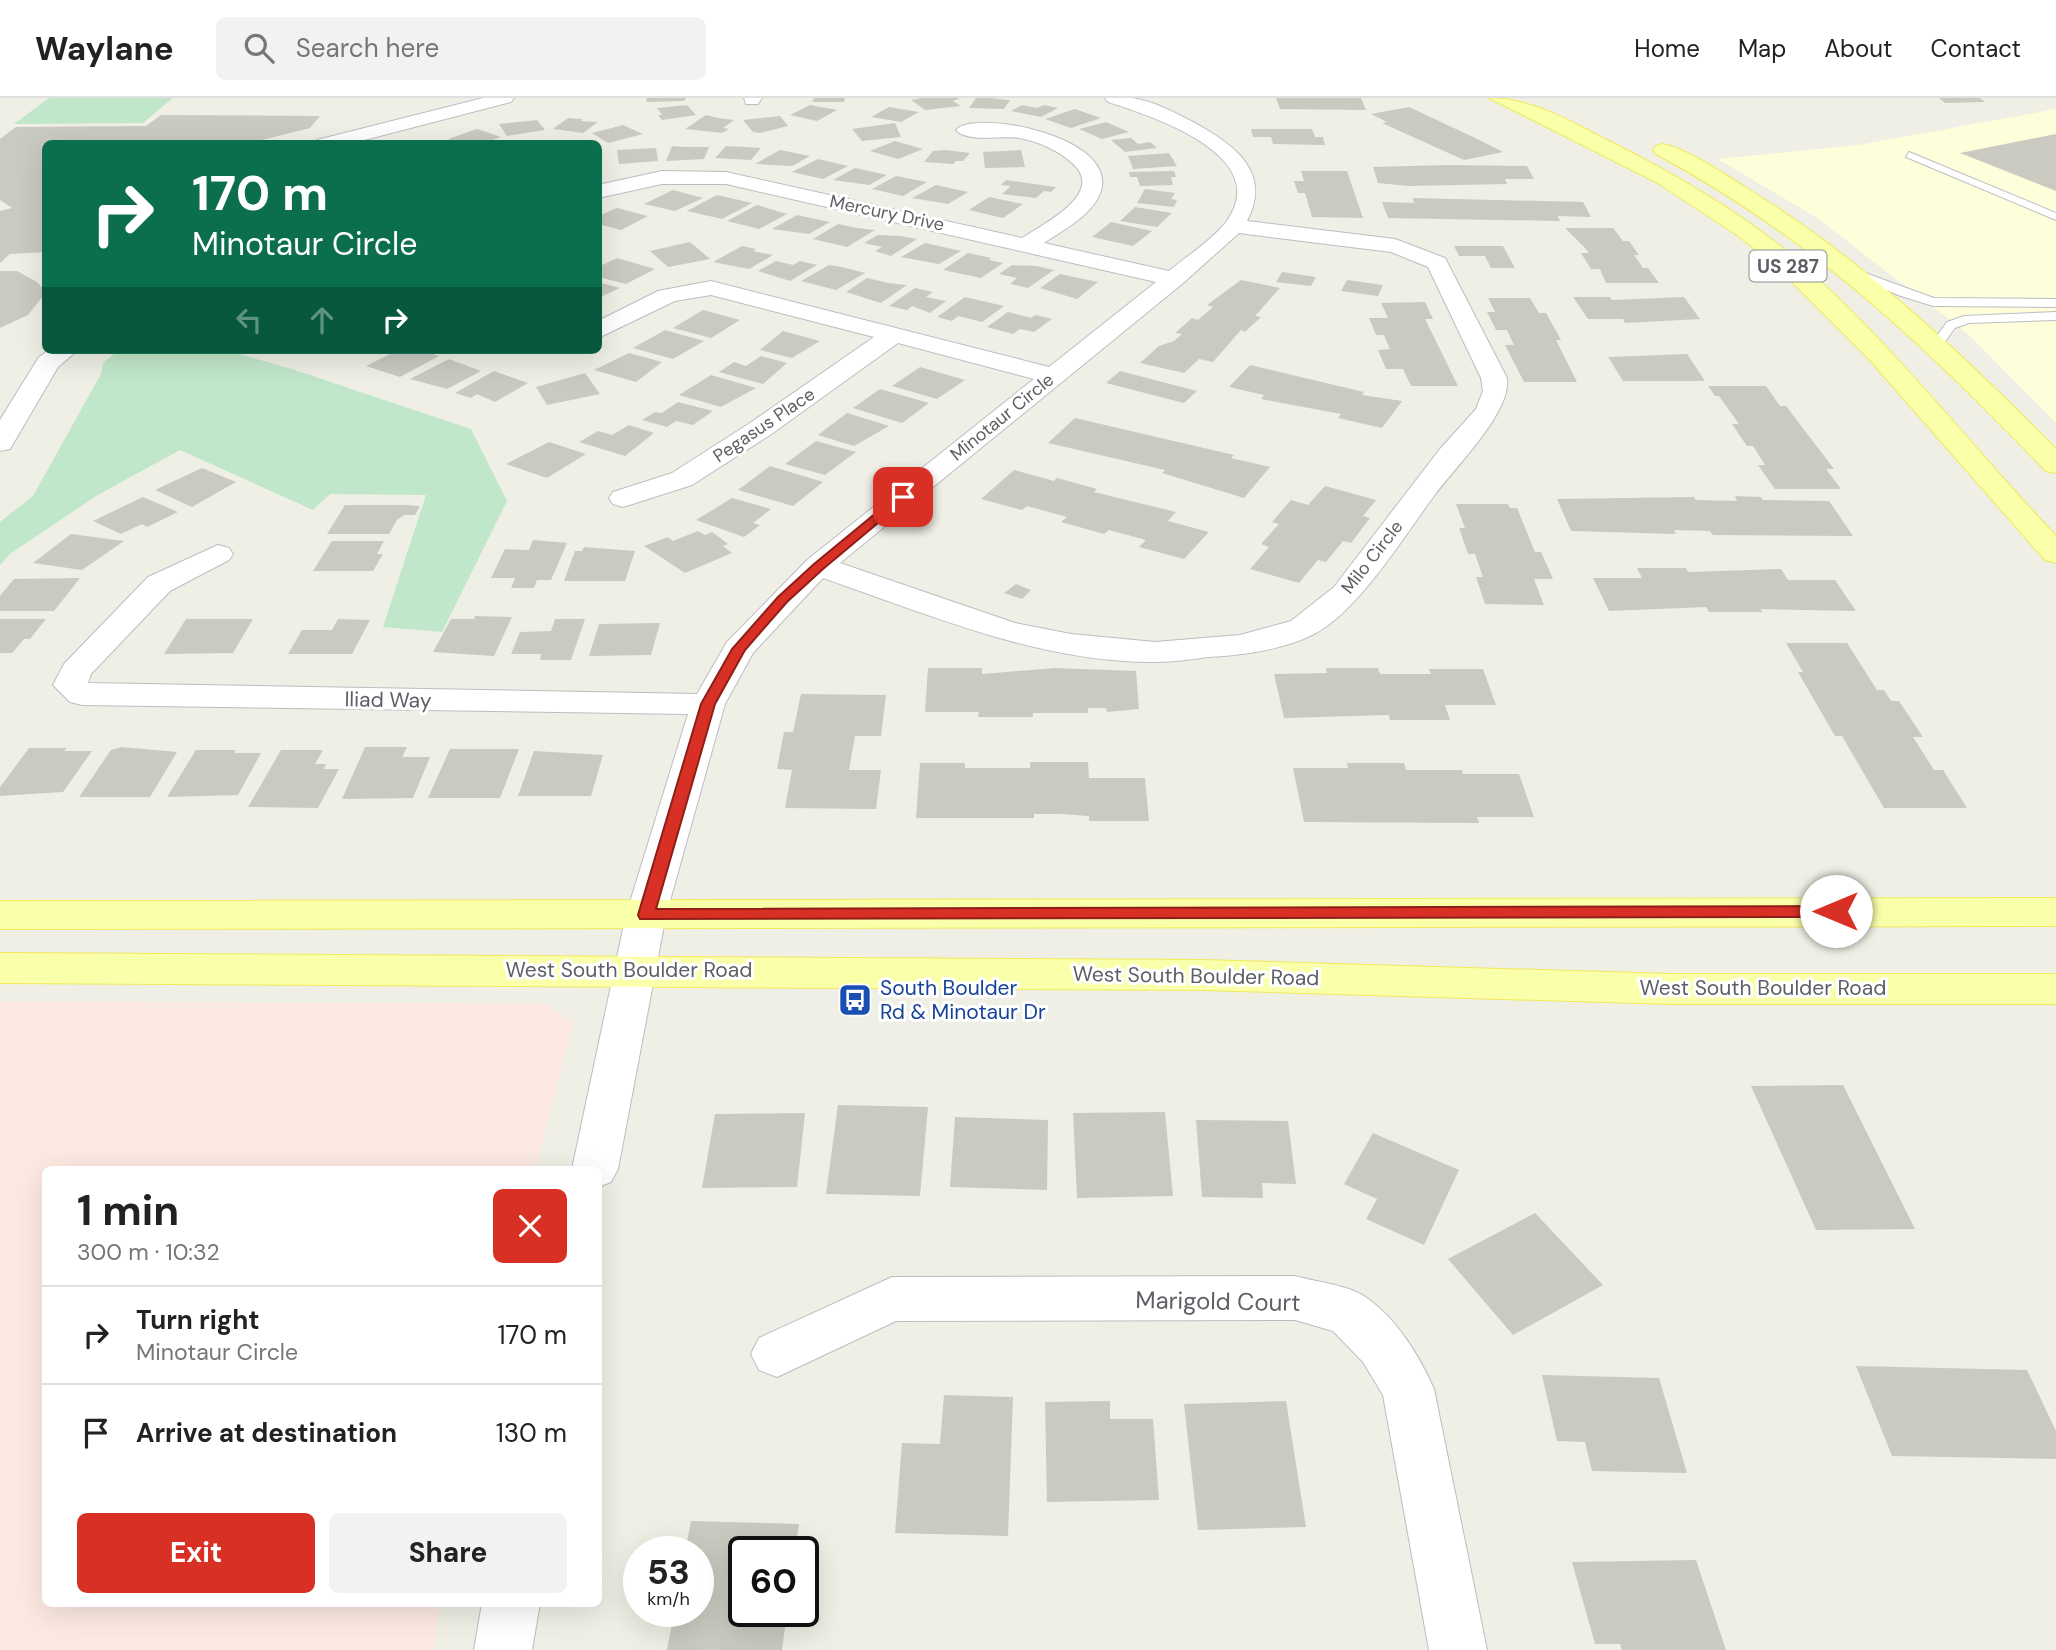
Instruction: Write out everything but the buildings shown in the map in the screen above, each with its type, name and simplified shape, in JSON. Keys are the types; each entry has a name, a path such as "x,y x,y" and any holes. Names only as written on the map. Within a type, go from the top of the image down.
{"main road":[{"name":"US 287","path":"1498,98 1644,167 1703,204 1787,264 1849,325 2056,554"},
{"path":"1546,98 1587,114"},
{"name":"US 287","path":"1647,143 1757,204 1854,272 1937,344 2056,466"},
{"path":"0,915 2056,912"},
{"name":"West South Boulder Road","path":"0,968 1203,975 1671,989 2056,989"}],"street":[{"path":"340,140 505,98"},
{"name":"Minotaur Circle","path":"596,1166 638,970 646,915 708,704 739,649 818,566 1174,279 1234,226 1244,207 1246,183 1238,166 1219,144 1163,114 1114,98"},
{"path":"966,130 1020,132 1057,144 1078,156 1091,170 1094,186 1085,202 1027,245"},
{"name":"Mercury Drive","path":"602,188 675,177 726,178 1174,279"},
{"name":"Milo Circle","path":"818,566 1007,631 1070,644 1155,652 1242,645 1302,628 1345,594 1450,455 1488,411 1496,391 1494,378 1437,264 1417,253 1395,246 1234,226"},
{"path":"602,329 665,296 692,287 736,292 1053,376"},
{"name":"Pegasus Place","path":"623,498 682,479 760,429 895,334"},
{"path":"0,443 48,362 60,354"},
{"name":"Iliad Way","path":"218,554 159,584 76,671 70,685 82,695 708,704"},
{"name":"Marigold Court","path":"777,1354 892,1299 1295,1298 1349,1313 1381,1346 1408,1389 1458,1650"},
{"path":"503,1650 510,1607"}],"lane":[{"path":"1909,155 2056,217"},
{"path":"1854,272 1902,293 1933,302 2056,303"},
{"path":"1937,344 1951,325 1968,319 2056,316"}],"shaded area":[{"path":"49,98 173,98 143,123 14,124"},
{"path":"2056,109 2056,423 1969,335 1817,218 1718,159 1859,145"},
{"path":"114,354 239,354 471,429 507,501 442,632 383,627 426,495 330,494 313,510 180,450 96,496 10,554 0,565 0,522 33,496 101,374 103,363"},
{"path":"0,1002 544,1003 573,1023 537,1166 42,1166 42,1607 439,1607 435,1650 0,1650"}],"place":[{"name":"South Boulder Rd & Minotaur Dr","path":"855,1000"}],"route":[{"path":"903,497 818,566 739,649 708,704 646,915 1836,911"}]}
